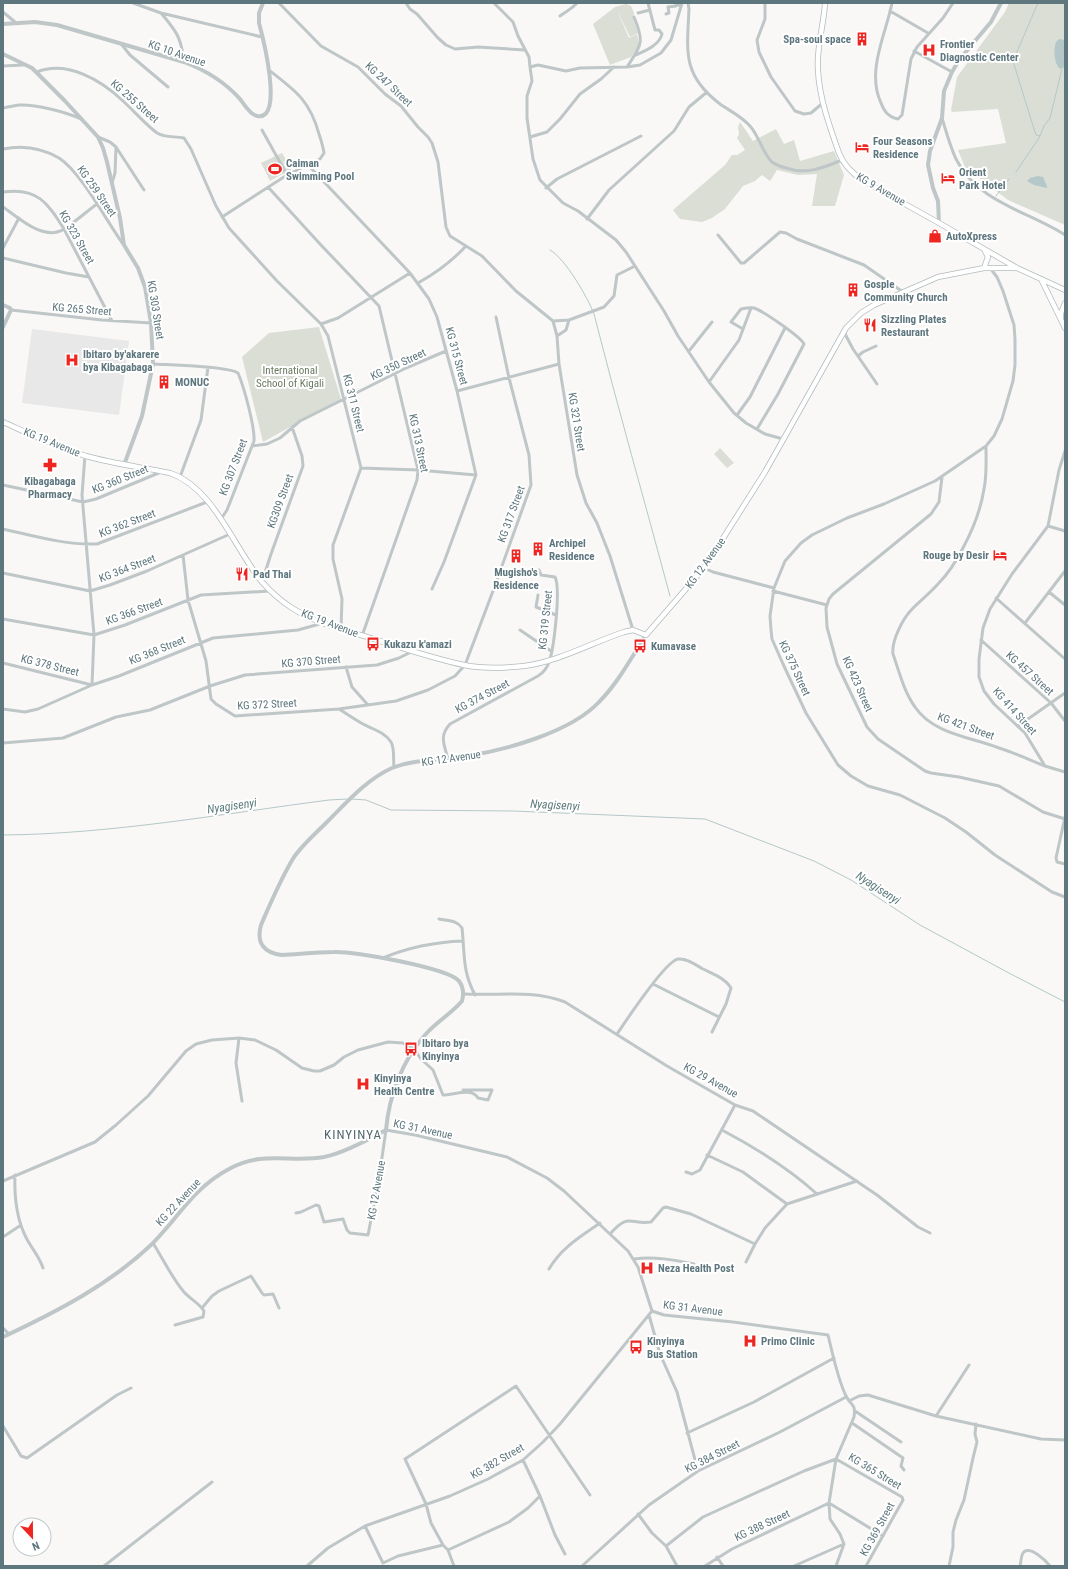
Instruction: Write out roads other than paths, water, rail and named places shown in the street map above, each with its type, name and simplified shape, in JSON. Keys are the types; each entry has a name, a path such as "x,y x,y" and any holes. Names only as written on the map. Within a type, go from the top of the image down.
{"main road":[{"name":"KG 9 Avenue","path":"825,3 818,54 818,70 824,102 842,160 850,170 860,179 1017,268 1065,290"},
{"path":"983,248 988,257 984,268"},
{"path":"998,267 1004,260"},
{"name":"KG 12 Avenue","path":"646,635 704,568 765,472 782,439 851,322 874,305 938,277 984,268 1017,268"},
{"path":"1041,279 1065,328"},
{"path":"1062,322 1061,314 1065,303"},
{"name":"KG 19 Avenue","path":"3,422 66,449 85,455 180,477 197,489 208,502 221,519 241,553 270,591 292,608 340,629 465,665 502,668 550,662 615,635 633,630"},
{"path":"633,630 646,635"}],"street":[{"path":"133,3 161,12 262,37"},
{"name":"KG 10 Avenue","path":"3,24 15,22 35,22 57,25 184,62 196,67 221,82 233,91 252,113 257,116 262,116 267,112 270,103 272,85 262,37 259,13 263,3"},
{"name":"KG 247 Street","path":"279,3 320,46 358,67 384,94 401,106 428,137 432,143 438,162 448,232 450,236 466,246"},
{"path":"406,3 435,35 446,45 455,49 478,47 525,50"},
{"path":"494,3 512,22 529,57 532,81 527,96 530,138 532,159 538,176 546,188 616,240 630,257 678,336 724,403 746,424 782,439"},
{"path":"560,16 570,11 577,3"},
{"path":"634,56 655,44 662,34 659,30 655,30 648,3"},
{"path":"688,3 687,52 696,81 707,92 750,126 767,156 776,165 790,170 807,171 826,167 842,160"},
{"path":"765,3 765,19 757,40 757,46 771,77 795,111 804,114 811,113 824,102"},
{"path":"892,3 880,50 876,86 878,97 886,112 895,118 901,118 909,66 914,51 928,33 943,18 953,3"},
{"path":"939,223 938,201 933,188 928,165 930,151 942,118 944,91 959,60 991,22 1001,3"},
{"path":"530,67 540,65 566,72 580,68 627,67 640,65 649,61 666,47 674,36 681,4 668,7 669,13 666,14"},
{"path":"638,13 650,10"},
{"path":"890,11 928,33"},
{"path":"3,12 15,22"},
{"path":"161,12 182,44 184,62"},
{"path":"627,67 641,44 639,30 634,17"},
{"path":"122,45 130,55 168,88"},
{"path":"914,51 952,72"},
{"path":"3,54 25,64 37,72 98,137 110,142 116,147 144,190"},
{"path":"3,66 25,64"},
{"path":"530,138 547,132 560,119 580,94 601,79 614,67"},
{"name":"KG 255 Street","path":"37,72 48,68 65,69 90,78 105,86 121,99 157,133 166,136 184,138 191,149 222,217"},
{"path":"222,217 287,175 320,159 324,153 315,119 303,98 270,71"},
{"path":"587,219 609,190 674,131 689,107 707,92"},
{"path":"3,108 20,105 34,106 74,116 84,121"},
{"path":"942,118 956,158 968,177 980,189 998,201 1065,235"},
{"path":"262,130 287,175"},
{"path":"546,188 557,179 641,136"},
{"name":"KG 303 Street","path":"98,137 103,148 112,183 120,218 124,245 141,276 145,287 151,323 153,364 142,416 124,465"},
{"name":"KG 259 Street","path":"3,149 26,146 59,158 69,166 97,204 124,245"},
{"path":"112,183 115,173 116,147"},
{"name":"KG 315 Street","path":"308,166 410,273 429,299 433,308 457,391 476,475"},
{"name":"KG 313 Street","path":"268,187 379,306 418,470 417,480 362,636"},
{"name":"KG 323 Street","path":"3,192 17,191 35,195 43,200 64,229 112,321"},
{"path":"3,207 40,231 56,232 64,229 97,204"},
{"name":"KG 311 Street","path":"222,217 229,228 272,277 321,324 328,336 361,468"},
{"path":"3,248 19,218"},
{"path":"718,235 741,263 744,263 780,232 786,233 797,239 864,265 903,292"},
{"path":"418,283 434,274 454,259 466,246 482,256 516,291 553,321 569,320 604,307 614,296 618,275 635,266"},
{"path":"3,258 89,277"},
{"name":"KG 375 Street","path":"990,268 1001,285 1014,325 1015,365 1013,381 1002,419 994,436 986,446 942,477 890,501 847,518 812,535 801,543 785,561 773,590 770,616 772,639 806,713 838,766 868,786 900,794 945,818 966,832 995,855 1052,892 1065,897"},
{"path":"321,324 338,318 410,273"},
{"path":"3,305 11,310 3,327"},
{"path":"709,382 740,340 751,308"},
{"path":"743,329 732,322 741,309 751,308 760,311 801,339 804,344 778,394 757,429"},
{"name":"KG 265 Street","path":"11,310 112,321 151,323"},
{"name":"KG 317 Street","path":"465,665 494,591 531,485 529,455 509,378 496,317"},
{"path":"557,336 566,330 569,320"},
{"name":"KG 321 Street","path":"553,321 557,336 559,364 577,475 586,503 597,523 610,556 633,630"},
{"path":"689,351 712,322"},
{"path":"736,415 750,397 785,328"},
{"path":"844,332 877,384"},
{"path":"858,356 876,346"},
{"name":"KG 350 Street","path":"252,446 267,444 280,438 300,421 394,374 446,351"},
{"path":"153,364 208,367 201,420 180,477"},
{"path":"457,391 559,364"},
{"name":"KG 307 Street","path":"208,367 234,370 238,373 254,436 252,446 227,510 221,519"},
{"name":"KG309 Street","path":"262,582 302,466 302,456 292,427"},
{"name":"KG 421 Street","path":"986,446 985,488 977,516 964,546 952,567 938,585 910,610 901,623 892,647 893,654 915,707 922,716 933,725 1045,766"},
{"name":"KG 414 Street","path":"1045,766 1030,741 1018,726 994,704 981,685 979,659 986,617 996,598 1012,574 1048,526 1059,470 1065,451"},
{"name":"KG 360 Street","path":"83,502 85,455"},
{"path":"340,629 342,599 333,559 333,545 361,468 418,470 476,475 444,562 432,589"},
{"name":"KG 360 Street","path":"3,485 83,502 96,499 162,472"},
{"path":"704,568 713,572 827,605 833,594 925,519 936,508 941,496 942,477"},
{"path":"83,502 94,635 92,685"},
{"name":"KG 362 Street","path":"3,530 58,541 97,544 208,502"},
{"path":"1048,526 1065,532"},
{"name":"KG 364 Street","path":"3,573 90,591 117,582 230,534"},
{"name":"KG 372 Street","path":"183,555 188,600 199,643 206,661 212,699 216,704 238,716 339,709 396,701 428,690 456,676 465,665"},
{"name":"KG 319 Street","path":"539,570 541,575 555,577 557,580 558,589 556,615 550,662"},
{"path":"1025,623 1065,571"},
{"name":"KG 366 Street","path":"3,619 94,635 125,625 201,596 270,591"},
{"path":"1049,592 1065,605"},
{"path":"538,595 536,607 556,615"},
{"path":"996,598 1065,659"},
{"name":"KG 423 Street","path":"827,605 827,627 837,664 867,727 878,739 925,771 999,786 1043,812 1065,818"},
{"name":"KG 368 Street","path":"3,708 25,712 34,710 92,685 152,663 199,643 224,636 298,630 324,623"},
{"path":"520,630 551,651"},
{"name":"KG 12 Avenue","path":"296,1213 316,1205 319,1206 324,1222 343,1219 347,1230 350,1233 368,1235 379,1178 389,1104 396,1085 414,1049 432,1028 458,1006 462,1001 464,994 458,980 446,974 419,966 382,958 336,952 282,955 275,954 263,948 259,934 260,925 295,856 308,840 345,804 373,779 394,767 489,752 553,732 587,713 599,703 608,692 646,635"},
{"name":"KG 457 Street","path":"981,640 1051,703 1065,721"},
{"name":"KG 370 Street","path":"3,743 64,738 116,717 163,705 210,686 245,675 377,665 390,662 413,651"},
{"name":"KG 374 Street","path":"448,759 443,740 445,730 450,724 538,676 544,671 550,662"},
{"name":"KG 378 Street","path":"3,663 92,685"},
{"path":"346,667 352,687 368,705"},
{"path":"1018,726 1065,693"},
{"path":"339,709 388,738 393,749 394,767"},
{"path":"1045,766 1065,772"},
{"path":"1065,818 1056,858 1057,862 1065,864"},
{"path":"439,919 459,924 462,928 467,976 476,995"},
{"path":"382,958 419,946 463,940"},
{"path":"617,1034 652,984 673,961 679,959 688,960 722,979 731,988 726,1004 712,1032"},
{"path":"652,984 719,1017"},
{"name":"KG 29 Avenue","path":"464,994 527,993 552,997 580,1010 667,1066 735,1105 753,1111 877,1195 918,1227 930,1233"},
{"path":"239,1038 236,1063 242,1102"},
{"path":"3,1181 94,1142 116,1125 148,1096 179,1059 193,1046 212,1040 239,1038 255,1040 265,1044 302,1068 314,1071 320,1071 334,1065 344,1057 358,1050 388,1042 403,1043 414,1049 421,1060 433,1070 444,1095 471,1092 478,1098 488,1100 492,1090 463,1090"},
{"path":"686,1172 692,1174 700,1170 735,1105"},
{"name":"KG 31 Avenue","path":"386,1130 416,1135 507,1157 546,1178 564,1191 600,1223 628,1251 634,1259 640,1273 652,1311 664,1315 733,1322 828,1335 838,1376 846,1397 854,1406 855,1411"},
{"name":"KG 22 Avenue","path":"3,1337 58,1309 109,1280 153,1243 200,1188 230,1168 242,1163 266,1157 326,1157 386,1130"},
{"path":"722,1130 755,1148 802,1180 816,1194"},
{"path":"707,1156 743,1172 787,1204"},
{"path":"15,1175 15,1201 21,1225 30,1246 41,1261 43,1268"},
{"path":"746,1262 755,1244 766,1228 787,1204 857,1181"},
{"path":"610,1234 618,1225 627,1221 633,1220 651,1222 666,1206 691,1214 755,1244"},
{"path":"549,1269 555,1257 600,1223"},
{"path":"3,1237 21,1225"},
{"path":"153,1243 180,1288 204,1311 203,1317 175,1325"},
{"path":"634,1259 671,1259 694,1264"},
{"path":"202,1308 212,1296 219,1291 251,1276 262,1293 273,1294 279,1308"},
{"name":"KG 382 Street","path":"307,1566 328,1548 365,1526 450,1496 488,1479 523,1460 560,1424 652,1311"},
{"path":"649,1314 660,1354 677,1392 698,1471"},
{"path":"3,1328 9,1334"},
{"path":"687,1433 754,1402 834,1358"},
{"path":"936,1416 969,1365"},
{"path":"454,1566 448,1550 443,1545 431,1523 426,1504 405,1459 516,1386 590,1495"},
{"path":"3,1426 21,1456 28,1458 117,1395 131,1388"},
{"path":"849,1401 859,1396 868,1395 936,1416 1041,1439 1065,1440"},
{"name":"KG 384 Street","path":"582,1566 638,1514 698,1471 780,1432 846,1397"},
{"path":"836,1566 844,1544 840,1534 830,1519 829,1503 836,1459 852,1423 855,1411 901,1442"},
{"path":"852,1423 903,1458 901,1466 904,1470"},
{"path":"949,1566 953,1546 953,1532 964,1500 972,1458 977,1442 975,1434 976,1424"},
{"path":"666,1546 703,1517 804,1471 836,1459"},
{"name":"KG 365 Street","path":"836,1459 902,1497 903,1500"},
{"path":"523,1460 540,1496 554,1535 565,1554"},
{"path":"104,1566 212,1482"},
{"path":"448,1550 509,1522 528,1508 540,1496"},
{"name":"KG 369 Street","path":"866,1566 903,1500"},
{"path":"829,1503 883,1536"},
{"name":"KG 388 Street","path":"705,1566 717,1557 732,1549 829,1503"},
{"path":"638,1514 652,1533 666,1546 678,1566"},
{"path":"365,1526 383,1563 398,1556 443,1545"},
{"path":"794,1566 844,1544"},
{"path":"1020,1566 1022,1554 1025,1551 1035,1552 1050,1566"},
{"path":"717,1557 723,1566"}],"waterway":[{"path":"1038,3 1013,61 1036,135 1040,136"},
{"path":"1016,172 1039,138 1044,126 1050,118 1062,69"},
{"path":"996,196 1009,179"},
{"path":"550,250 556,254 569,270 587,298 594,314 670,596"},
{"name":"Nyagisenyi","path":"3,835 44,834 126,827 329,800 347,799"},
{"name":"Nyagisenyi","path":"352,799 366,800 391,810 513,811 705,819 814,861 851,880 920,925 1065,1002"}],"place":[{"name":"Spa-soul space","path":"862,39"},
{"name":"Frontier Diagnostic Center","path":"929,50"},
{"name":"Four Seasons Residence","path":"862,147"},
{"name":"Caiman Swimming Pool","path":"275,169"},
{"name":"Orient Park Hotel","path":"948,178"},
{"name":"AutoXpress","path":"935,236"},
{"name":"Gosple Community Church","path":"853,290"},
{"name":"Sizzling Plates Restaurant","path":"870,325"},
{"name":"Ibitaro by'akarere bya Kibagabaga","path":"72,360"},
{"name":"MONUC","path":"164,382"},
{"name":"Kibagabaga Pharmacy","path":"50,465"},
{"name":"Archipel Residence","path":"538,549"},
{"name":"Rouge by Desir","path":"1000,555"},
{"name":"Mugisho's Residence","path":"516,556"},
{"name":"Pad Thai","path":"242,574"},
{"name":"Kukazu k'amazi","path":"373,644"},
{"name":"Kumavase","path":"640,646"},
{"name":"Ibitaro bya Kinyinya","path":"411,1049"},
{"name":"Kinyinya Health Centre","path":"363,1084"},
{"name":"Neza Health Post","path":"647,1268"},
{"name":"Primo Clinic","path":"750,1341"},
{"name":"Kinyinya Bus Station","path":"636,1347"}],"district":[{"name":"KINYINYA","path":"353,1134"}],"park label":[{"name":"International School of Kigali","path":"290,376"}]}
